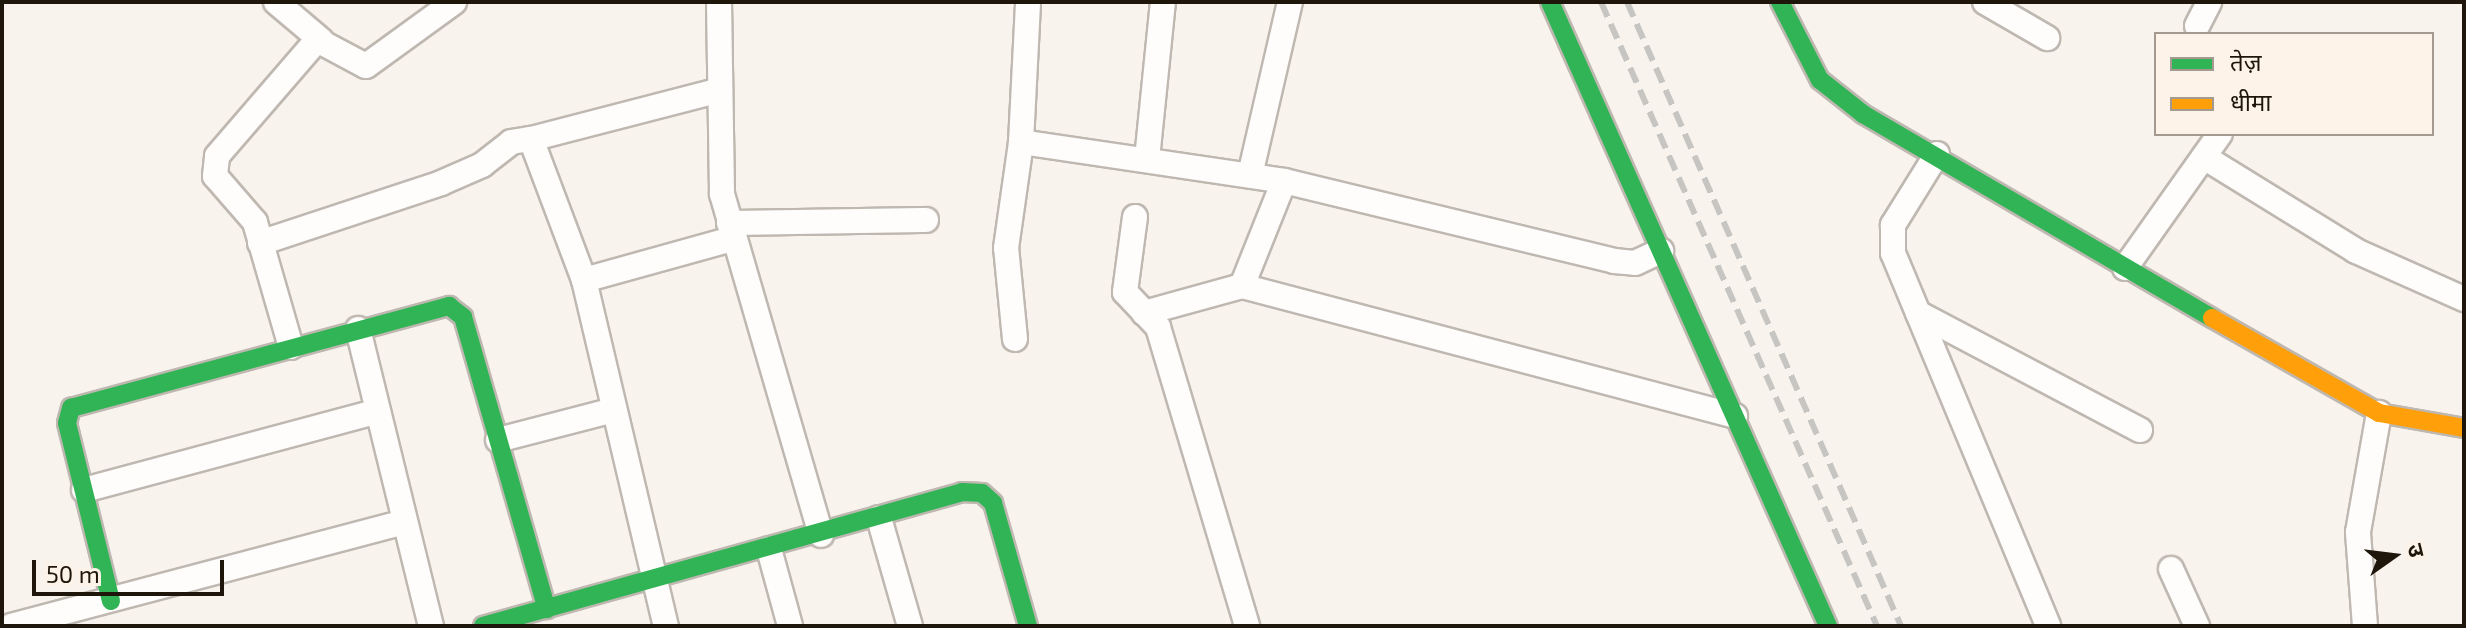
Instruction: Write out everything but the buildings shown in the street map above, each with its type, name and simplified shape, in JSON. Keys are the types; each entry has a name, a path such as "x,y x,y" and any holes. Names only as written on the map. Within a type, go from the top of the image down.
{"street":[{"path":"276,2 321,40 366,66 454,2"},
{"path":"719,2 720,178 730,231 821,535"},
{"path":"1015,339 1006,248 1021,142 1028,2"},
{"path":"1147,159 1163,2"},
{"path":"1250,175 1290,2"},
{"path":"1550,2 1828,626"},
{"path":"1780,2 1801,51 1833,95 2125,268 2379,413 2464,428"},
{"path":"1985,2 2047,38"},
{"path":"2197,26 2209,2"},
{"path":"291,347 249,211 220,184 214,164 311,44 321,40"},
{"path":"260,243 441,183 482,165 511,142 720,90"},
{"path":"2125,268 2219,136"},
{"path":"531,139 584,280 666,626"},
{"path":"1021,142 1284,181 1614,261 1635,263 1661,251"},
{"path":"1937,154 1893,225 1891,242 2048,626"},
{"path":"2204,157 2356,251 2464,299"},
{"path":"1242,286 1284,181"},
{"path":"1135,217 1125,292 1158,327 1247,626"},
{"path":"584,280 730,231 926,220"},
{"path":"1144,313 1242,286 1735,416"},
{"path":"111,601 67,423 71,408 441,306 456,310 547,609"},
{"path":"1918,313 2140,430"},
{"path":"358,329 431,626"},
{"path":"498,440 614,410"},
{"path":"84,490 378,411"},
{"path":"2365,626 2358,532 2379,413"},
{"path":"483,626 821,535 962,492 982,493 993,503 1028,626"},
{"path":"879,518 910,626"},
{"path":"11,626 405,522"},
{"path":"769,549 790,626"},
{"path":"2171,569 2197,626"}],"railway":[{"path":"1601,2 1877,626"},
{"path":"1627,2 1901,626"}],"traffic: fast":[{"path":"1550,2 1828,626"},
{"path":"1780,2 1820,80 1863,114 2212,318"},
{"path":"111,601 67,423 71,408 449,306 463,317 547,609"},
{"path":"483,626 962,492 982,493 993,503 1028,626"}],"traffic: slow":[{"path":"2212,318 2379,413 2464,428"}]}
